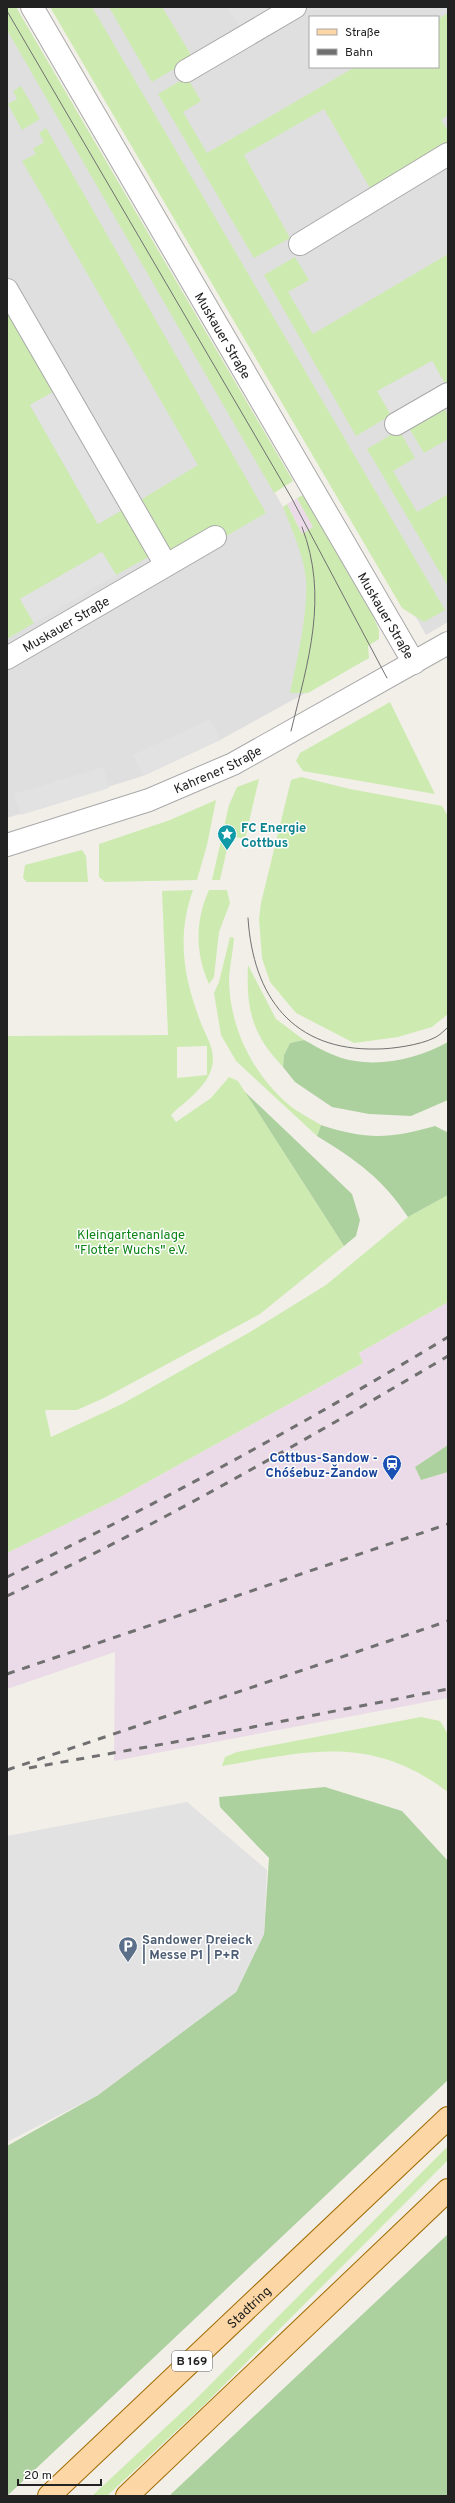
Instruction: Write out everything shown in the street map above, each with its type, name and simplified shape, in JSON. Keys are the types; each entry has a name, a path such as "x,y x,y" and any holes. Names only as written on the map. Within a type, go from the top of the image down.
{"main road":[{"name":"Stadtring","path":"49,2496 448,2118"},
{"path":"127,2496 448,2190"}],"street":[{"name":"Muskauer Straße","path":"32,7 414,663"},
{"path":"186,71 295,7"},
{"path":"300,244 448,154"},
{"path":"7,290 166,565"},
{"path":"396,424 448,394"},
{"name":"Muskauer Straße","path":"7,658 215,537"},
{"name":"Kahrener Straße","path":"7,846 149,800 232,764 448,643"}],"shaded area":[{"path":"68,7 448,7 448,622 426,635"},
{"path":"227,7 270,7 239,26"},
{"path":"7,22 369,658 220,740 143,776 7,818"},
{"path":"432,361 445,384 391,415 377,391"},
{"path":"55,391 124,509 98,524 30,405"},
{"path":"297,498 314,527 302,534 287,504"},
{"path":"102,552 116,575 34,623 20,599"},
{"path":"210,719 220,740 143,776 133,755"},
{"path":"103,767 109,788 21,815 14,794"},
{"path":"448,1302 448,1445 415,1467 421,1480 448,1472 448,1698 114,1761 115,1652 7,1689 7,1553 115,1500 363,1363 359,1353"},
{"name":"Sandower Dreieck | Messe P1 | P+R","path":"187,1802 267,1870 264,1934 236,1992 98,2095 7,2142 7,1836"}],"green space":[{"path":"7,7 16,7 293,481 274,493 7,30"},
{"path":"50,7 92,7 445,610 424,622 402,608"},
{"path":"109,7 162,7 193,58 152,82"},
{"path":"448,13 448,115 441,120 448,131 448,142 370,188 324,109 244,155 290,238 254,258 158,94 187,77 201,101 183,112 207,153 353,68 439,68 439,18"},
{"path":"21,86 40,119 22,130 8,104 17,99 13,91"},
{"path":"46,128 266,513 223,538 171,552 142,499 198,465 22,161 36,154 33,149 44,142 39,133"},
{"path":"448,254 448,382 445,384 432,361 378,391 391,415 356,436 264,275 295,257 309,280 288,292 313,334"},
{"path":"7,309 55,391 30,405 98,524 124,509 150,556 116,575 102,552 20,599 34,623 7,639"},
{"path":"443,407 448,415 448,439 424,453 409,428"},
{"path":"399,430 415,458 393,471 417,512 448,494 448,586 367,449"},
{"path":"303,495 373,616 379,630 379,639 368,646 369,658 308,693 290,693 304,622 306,580 300,552 283,507 287,504 302,534 313,527 297,498"},
{"path":"390,702 435,794 303,771 296,761 300,753"},
{"path":"301,777 350,789 442,806 448,816 448,1014 432,1027 398,1037 354,1043 296,1013 270,982 262,958 259,919 261,903 291,780"},
{"path":"259,779 245,839 230,836 220,880 212,880 229,805 237,787"},
{"path":"216,800 207,845 197,880 105,882 99,877 99,844 170,820"},
{"path":"82,850 86,856 88,882 27,882 23,878 25,865"},
{"name":"Kleingartenanlage \"Flotter Wuchs\" e.V.","path":"193,890 185,923 184,954 193,1002 210,1044 213,1056 211,1070 204,1084 171,1115 176,1122 211,1098 229,1077 238,1081 344,1246 260,1314 104,1398 77,1410 45,1410 51,1437 122,1404 250,1332 326,1285 408,1217 448,1195 448,1302 359,1353 363,1363 115,1500 7,1553 7,1036 168,1035 162,891","holes":["207,1046 207,1075 177,1078 177,1047"]},
{"path":"209,890 227,890 230,903 219,932 214,977 209,984 201,961 198,937 201,913"},
{"path":"230,937 234,938 229,978 230,996 238,1031 254,1063 275,1092 292,1107 321,1125 317,1136 236,1061 221,1035 214,993 219,982"},
{"path":"248,965 276,1019 304,1040 290,1043 284,1055 283,1067 264,1044 253,1020 248,995"},
{"path":"304,1040 328,1053 342,1058 367,1062 403,1059 427,1052 448,1042 448,1100 411,1116 369,1114 332,1107 295,1082 283,1067 284,1055 290,1043"},
{"path":"245,1092 352,1194 360,1220 356,1236 344,1246"},
{"path":"321,1125 352,1133 378,1136 404,1133 435,1126 447,1132 448,1195 408,1217 388,1191 367,1171 344,1153 317,1136"},
{"path":"448,1445 448,1472 421,1480 415,1467"},
{"path":"421,1717 440,1721 448,1734 448,1792 420,1774 392,1761 366,1754 311,1752 222,1766 225,1757 237,1752"},
{"path":"325,1787 402,1811 448,1861 448,2080 7,2496 7,2146 98,2095 236,1992 264,1934 269,1858 220,1807 219,1797"},
{"path":"448,2146 448,2160 204,2405 107,2496 92,2496 198,2397"},
{"path":"448,2234 448,2496 169,2496"}],"tram line":[{"path":"7,11 291,497 387,678"},
{"path":"291,731 309,654 315,604 314,579 310,553 302,527"},
{"path":"248,918 258,972 269,995 283,1014 301,1029 322,1040 348,1047 377,1049 421,1043 436,1037 448,1027"}],"railway":[{"path":"7,1577 175,1492 340,1401 448,1337"},
{"path":"7,1596 175,1511 340,1419 448,1356"},
{"path":"7,1674 448,1524"},
{"path":"7,1770 448,1621"},
{"path":"29,1768 186,1740 448,1689"}],"place":[{"name":"FC Energie Cottbus","path":"227,851"},
{"name":"Cottbus-Sandow - Chóśebuz-Žandow","path":"392,1481"},
{"name":"Sandower Dreieck | Messe P1 | P+R","path":"128,1963"}]}
